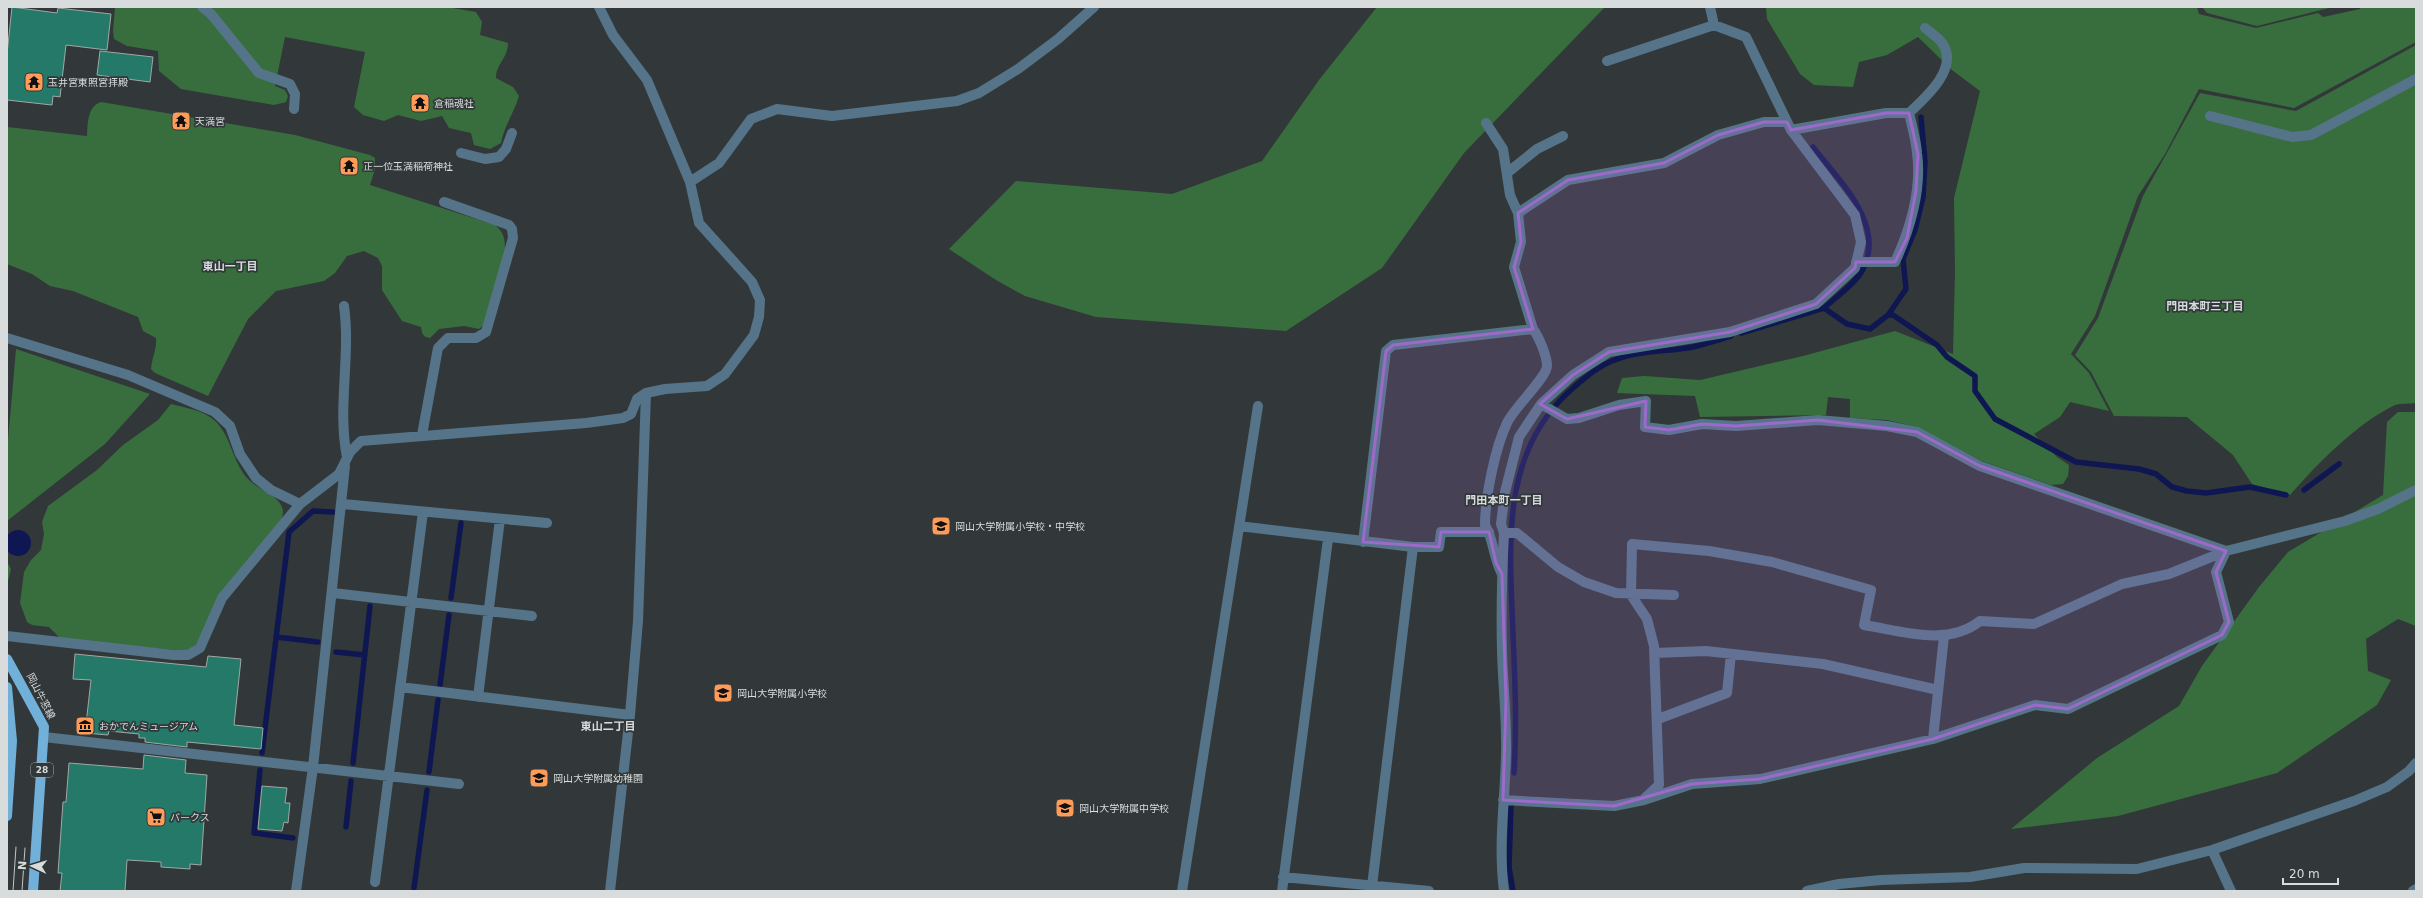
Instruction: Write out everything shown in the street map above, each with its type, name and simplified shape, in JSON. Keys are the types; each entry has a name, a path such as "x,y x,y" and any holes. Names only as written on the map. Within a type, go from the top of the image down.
{"main road":[{"name":"岡山牛窓線","path":"7,659 40,717 44,737 33,891"},
{"path":"7,687 12,741 8,778 7,816"}],"street":[{"path":"202,7 211,14 259,73 290,84 295,94 294,109"},
{"path":"7,636 174,655 192,653 200,648 206,639 222,598 300,504 336,477 355,446 364,440 540,427 623,418 631,414 637,399 646,394 665,389 701,387 714,383 725,374 754,335 758,321 760,300 756,288 703,229 690,182 647,80 613,35 599,7"},
{"path":"690,182 719,163 751,119 777,109 832,116 956,101 979,93 1018,69 1058,39 1094,7"},
{"path":"1710,7 1714,25"},
{"path":"1607,61 1714,25 1746,37 1789,126 1855,215 1861,242 1862,262"},
{"path":"1518,213 1568,180 1664,163 1718,135 1764,122 1789,126 1886,113 1909,113 1929,94 1940,78 1944,72 1947,57 1942,43 1925,28"},
{"path":"2210,116 2292,137 2311,135 2416,79"},
{"path":"1504,891 1501,865 1506,708 1502,653 1502,574 1508,533 1501,524 1512,460 1519,437 1547,408 1573,376 1609,352 1730,332 1816,304 1862,262 1895,262 1907,238 1916,191 1918,154 1909,113"},
{"path":"1486,123 1503,149 1510,195 1518,213 1521,242 1514,268 1533,329 1537,335 1547,366 1545,374 1518,405 1507,422 1500,441 1485,525 1489,532 1496,563 1502,574"},
{"path":"461,153 486,159 499,157 506,149 512,133"},
{"path":"1507,173 1537,149 1562,136"},
{"path":"422,435 438,348 448,338 476,338 486,332 513,238 512,229 506,223 444,202"},
{"path":"296,891 313,767 343,504 346,460 343,436 348,330 344,306"},
{"path":"1364,542 1386,351 1393,345 1533,329"},
{"path":"7,338 133,376 215,412 230,426 240,454 256,478 271,490 300,504"},
{"path":"610,891 630,715 638,621 646,394"},
{"path":"1547,408 1567,419 1579,418 1619,405 1646,401 1645,426 1669,430 1702,424 1736,426 1818,420 1888,426 1910,430 1917,432 1980,466 2226,551"},
{"path":"1182,891 1258,406"},
{"path":"1644,800 1659,785 1656,740 1658,719 1655,653 1647,619 1631,595 1632,544 1709,552 1772,562 1871,590 1864,625 1934,636 1944,636 1971,628 1980,621 2034,624 2122,584 2169,574 2226,551 2345,522 2378,509 2416,490"},
{"path":"343,504 547,523"},
{"path":"375,882 423,512"},
{"path":"478,697 500,519"},
{"path":"1239,526 1328,539 1413,547 1439,547 1441,532 1489,532"},
{"path":"1508,533 1517,533 1558,567 1584,582 1616,593 1631,595 1674,596"},
{"path":"1282,891 1328,539"},
{"path":"1372,886 1413,547"},
{"path":"1504,800 1614,806 1644,800 1692,784 1760,779 1934,739 2035,705 2068,709 2222,635 2229,622 2216,572 2226,551"},
{"path":"333,593 532,616"},
{"path":"1934,739 1944,636"},
{"path":"1655,653 1706,651 1824,664 1938,690"},
{"path":"1658,719 1727,693 1731,654"},
{"path":"400,687 630,715"},
{"path":"44,737 459,784"},
{"path":"1807,891 1839,884 1881,880 1970,877 2024,868 2137,869 2212,850 2354,801 2387,787 2409,771 2416,763"},
{"path":"2212,850 2231,891"},
{"path":"1284,877 1429,891"}],"highlighted area":[{"path":"1886,113 1909,113 1918,154 1916,191 1907,238 1895,262 1856,262 1855,268 1816,304 1730,332 1609,352 1573,375 1540,404 1567,419 1646,401 1645,427 1669,430 1702,424 1736,426 1818,420 1917,432 1980,466 2226,551 2216,572 2229,622 2222,635 2068,709 2035,705 1933,739 1760,779 1692,784 1614,806 1503,800 1506,700 1502,574 1496,563 1489,532 1441,532 1439,547 1363,542 1386,351 1393,345 1533,329 1514,267 1521,242 1518,213 1568,180 1664,163 1718,135 1764,122 1787,122 1791,130"}],"green space":[{"path":"112,7 447,7 476,12 482,22 480,35 508,43 506,53 498,69 496,78 513,87 519,96 504,131 501,143 490,149 474,145 471,133 449,128 442,116 421,121 398,115 384,121 363,115 354,107 365,52 285,37 275,86 285,90 288,96 286,102 274,105 181,89 159,71 158,51 127,46 114,39 113,31 115,8"},
{"path":"1377,7 1605,7 1464,153 1382,268 1286,331 1096,317 1025,296 996,280 949,249 1016,181 1172,194 1262,161 1319,80"},
{"path":"1766,7 2197,7 2199,14 2256,28 2318,13 2323,17 2360,9 2361,7 2416,7 2416,42 2294,108 2199,89 2165,154 2138,196 2095,316 2071,354 2089,373 2109,411 2070,402 2060,417 2034,434 2057,457 2069,465 2068,476 2063,484 2051,485 1982,461 1917,427 1887,420 1850,418 1850,399 1828,397 1826,415 1700,417 1695,396 1617,393 1622,378 1644,376 1700,380 1803,356 1895,331 1953,354 1955,272 1954,198 1980,91 1952,70 1918,37 1887,55 1859,62 1853,87 1814,85 1800,74 1767,19"},
{"path":"2202,7 2333,7 2257,26 2207,13"},
{"path":"2416,45 2416,403 2395,405 2380,413 2352,433 2325,457 2290,495 2252,484 2233,455 2187,417 2114,416 2091,372 2075,355 2098,318 2143,196 2200,93 2296,111"},
{"path":"101,102 295,135 370,155 375,158 375,169 370,185 495,225 504,237 505,253 484,325 479,329 464,326 439,329 430,338 424,336 421,327 402,321 382,290 382,266 378,258 364,251 347,256 335,273 324,281 276,291 248,319 208,396 155,373 151,369 156,346 156,338 143,331 138,317 73,291 50,286 32,274 7,264 7,127 87,136 89,116 96,104"},
{"path":"16,349 150,394 105,444 7,521 7,452"},
{"path":"171,404 199,412 214,420 220,426 243,473 254,484 278,501 282,507 283,513 281,520 223,591 199,641 193,648 185,651 61,639 49,627 32,625 27,622 20,603 24,572 31,560 41,550 44,534 42,522 48,506 97,470 123,445 158,420"},
{"path":"2398,412 2416,412 2416,626 2398,619 2366,639 2368,671 2391,680 2377,705 2277,773 2118,816 2011,829 2097,758 2179,706 2202,666 2259,587 2288,552 2383,495 2387,422"},
{"path":"7,562 11,569 7,585"}],"shaded area":[{"path":"18,530 27,534 31,543 27,552 18,556 9,552 5,543 9,534"}],"building":[{"path":"12,7 57,13 58,8 111,14 107,50 66,45 60,97 53,96 52,105 7,100 7,54"},
{"path":"100,51 153,57 150,82 97,75"},
{"path":"75,654 206,667 208,656 241,659 234,725 263,728 261,749 187,742 187,747 145,742 145,738 139,738 139,734 109,731 108,735 85,733 91,680 73,679"},
{"path":"144,755 186,760 185,773 207,775 201,865 190,864 190,869 161,867 161,862 127,860 125,891 60,891 62,873 58,873 63,802 66,802 69,763 143,769"},
{"path":"262,786 287,788 285,803 290,803 288,823 284,822 282,831 258,829"}],"waterway":[{"path":"1888,315 1906,289 1903,259 1915,230 1923,197 1925,162 1921,117"},
{"path":"1813,147 1856,204 1864,220 1869,236 1869,252 1860,274 1824,308"},
{"path":"1741,333 1824,308 1847,324 1870,329 1888,315 1893,315 1937,345 1947,357 1975,376 1975,391 1995,419 2076,462 2139,469 2156,474 2172,487 2187,491 2206,493 2250,487 2286,495"},
{"path":"1514,773 1515,704 1511,534 1514,502 1521,471 1532,441 1549,413 1573,388 1601,366 1622,357 1642,353 1683,349 1731,336"},
{"path":"2304,490 2339,464"},
{"path":"262,753 289,532 313,511 333,512"},
{"path":"451,598 461,523"},
{"path":"353,763 370,606"},
{"path":"440,685 449,615"},
{"path":"276,637 318,642"},
{"path":"336,652 365,655"},
{"path":"429,772 438,700"},
{"path":"260,770 254,833 293,838"},
{"path":"346,827 351,781"},
{"path":"414,888 427,790"},
{"path":"1511,805 1509,867 1513,891"}],"tram line":[{"path":"13,891 16,847"},
{"path":"22,891 25,848"}],"place":[{"name":"玉井宮東照宮拝殿","path":"34,82"},
{"name":"倉稲魂社","path":"420,103"},
{"name":"天満宮","path":"181,121"},
{"name":"正一位玉満稲荷神社","path":"349,166"},
{"name":"岡山大学附属小学校・中学校","path":"941,526"},
{"name":"岡山大学附属小学校","path":"723,693"},
{"name":"おかでんミュージアム","path":"85,726"},
{"name":"岡山大学附属幼稚園","path":"539,778"},
{"name":"岡山大学附属中学校","path":"1065,808"},
{"name":"パークス","path":"156,817"}],"district":[{"name":"東山一丁目","path":"230,266"},
{"name":"門田本町三丁目","path":"2205,306"},
{"name":"門田本町一丁目","path":"1504,500"},
{"name":"東山二丁目","path":"608,726"}]}
